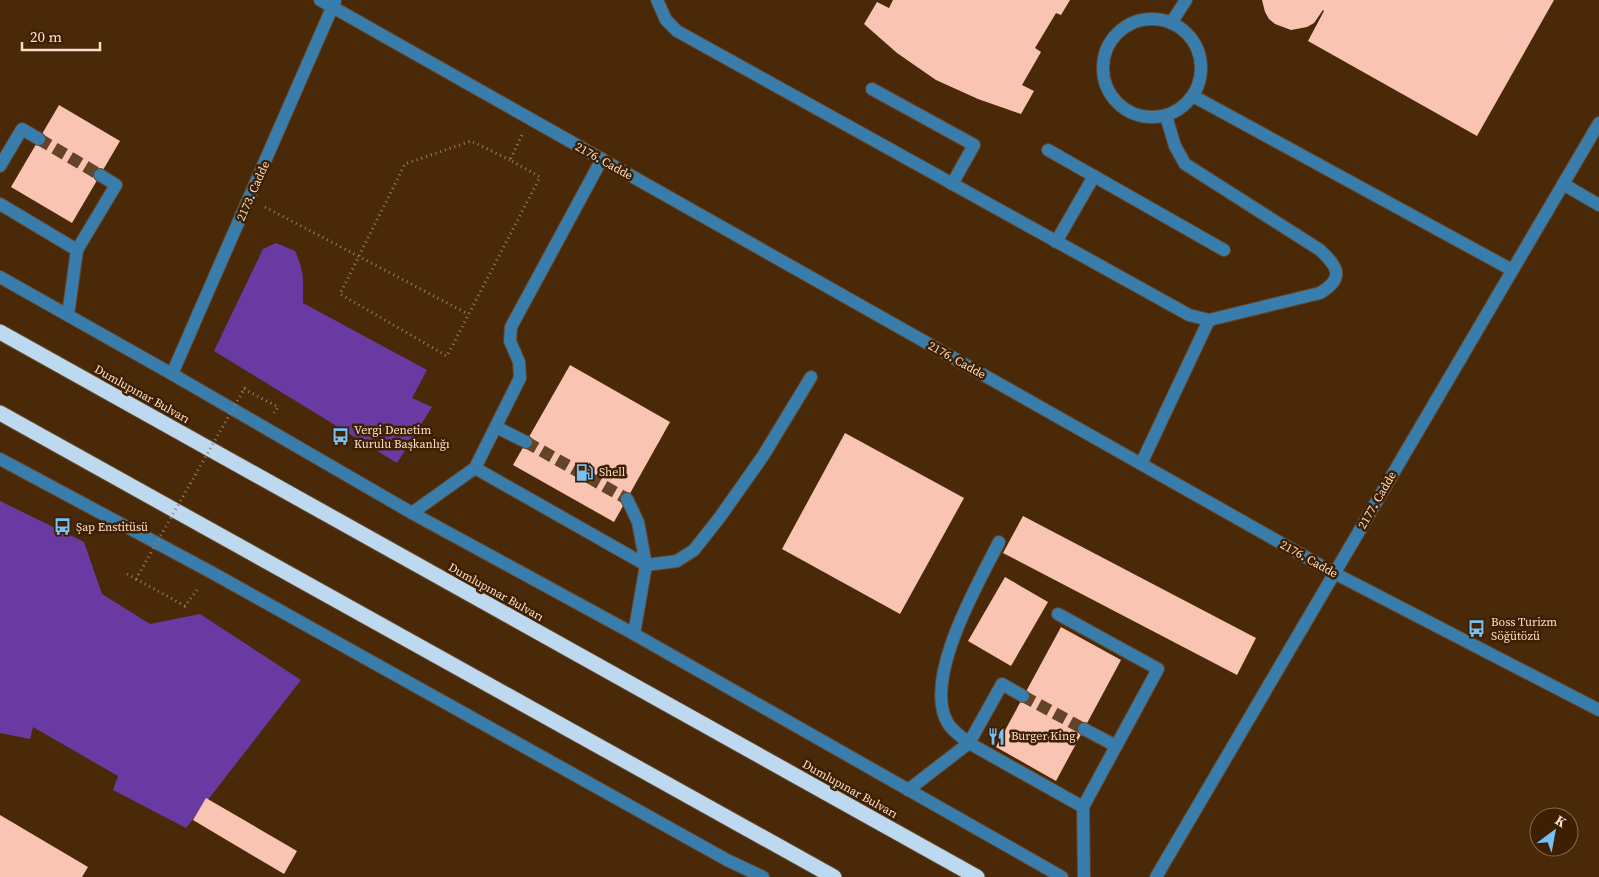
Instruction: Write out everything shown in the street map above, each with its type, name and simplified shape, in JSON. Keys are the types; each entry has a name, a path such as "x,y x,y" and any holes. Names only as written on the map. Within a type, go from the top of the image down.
{"highway":[{"name":"Dumlupınar Bulvarı","path":"0,332 977,877"},
{"path":"0,413 834,877"}],"street":[{"name":"2176. Cadde","path":"320,0 334,4 530,119 1334,574 1599,710"},
{"path":"657,0 666,20 677,31 1189,315 1209,320 1320,293 1330,288 1336,280 1337,272 1332,262 1320,250 1185,164 1175,146 1166,116"},
{"path":"1171,23 1186,0"},
{"name":"2173. Cadde","path":"172,374 334,4"},
{"path":"1155,19 1171,23 1186,33 1196,46 1201,63 1200,80 1193,96 1181,108 1166,116 1149,118 1132,114 1117,104 1107,90 1102,74 1103,56 1110,41 1122,28 1138,21 1155,19"},
{"path":"872,89 974,145 952,184"},
{"path":"1193,96 1512,270"},
{"name":"2177. Cadde","path":"1156,877 1599,123"},
{"path":"0,166 22,129 39,139"},
{"path":"1048,150 1224,250"},
{"path":"412,512 476,468 520,378 519,362 510,341 511,327 602,159"},
{"path":"68,315 77,250 116,185 100,175"},
{"path":"1056,242 1094,176"},
{"path":"1563,184 1599,205"},
{"path":"0,204 77,250"},
{"path":"0,277 412,512 634,634 1062,877"},
{"path":"1141,464 1209,320"},
{"path":"476,468 646,565 677,561 694,550 720,517 763,456 811,377"},
{"path":"496,427 526,442"},
{"path":"0,459 209,572 727,860 763,877"},
{"path":"627,499 638,522 646,565 634,634"},
{"path":"999,542 960,620 946,662 941,695 943,710 949,725 969,743 1083,807"},
{"path":"1058,614 1158,669 1083,807 1084,877"},
{"path":"908,790 969,743 1002,684 1023,696"},
{"path":"1084,729 1116,746"}],"path":[{"path":"510,160 530,119"},
{"path":"471,141 540,177 446,356 340,294 359,256 405,164 471,141"},
{"path":"249,199 468,314"},
{"path":"136,579 247,384"},
{"path":"244,389 278,407"},
{"path":"127,574 185,606"}],"shaded area":[{"path":"276,243 295,251 302,271 303,303 427,370 412,398 432,407 397,463 214,351 263,249"},
{"path":"0,501 84,542 102,594 150,624 200,614 301,680 186,828 113,790 118,776 33,727 30,739 0,733"}],"building":[{"path":"893,0 1070,0 1061,15 1056,13 1035,48 1041,52 1022,85 1034,91 1021,114 978,99 936,80 897,53 864,24 877,2 889,8"},
{"path":"1262,0 1554,0 1477,136 1308,41 1323,10 1314,23 1307,27 1291,30 1275,24 1269,19"},
{"path":"59,105 120,141 72,223 11,187"},
{"path":"570,365 670,422 614,522 513,465"},
{"path":"845,433 964,498 900,614 782,549"},
{"path":"1023,516 1256,638 1237,675 1003,553"},
{"path":"1005,577 1048,602 1011,666 968,641"},
{"path":"1061,627 1121,660 1056,781 996,747"},
{"path":"206,798 297,851 284,874 193,820"},
{"path":"0,815 88,867 82,877 0,877"}],"tunnel":[{"path":"39,139 100,175"},
{"path":"526,442 627,499"},
{"path":"1023,696 1084,729"}],"place":[{"name":"Vergi Denetim Kurulu Başkanlığı","path":"340,437"},
{"name":"Shell","path":"585,472"},
{"name":"Şap Enstitüsü","path":"62,527"},
{"name":"Boss Turizm Söğütözü","path":"1477,629"},
{"name":"Burger King","path":"997,736"}]}
